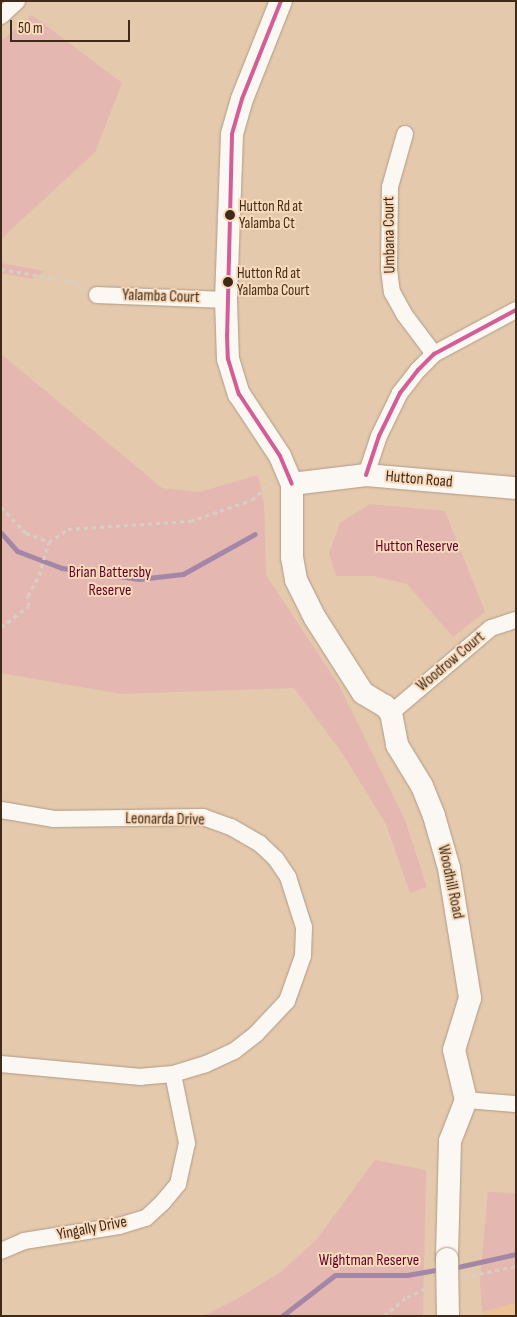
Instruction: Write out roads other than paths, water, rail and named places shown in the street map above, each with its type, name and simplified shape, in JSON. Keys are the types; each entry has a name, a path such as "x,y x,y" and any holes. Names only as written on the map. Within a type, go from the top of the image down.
{"street":[{"path":"1,16 17,1"},
{"path":"281,1 242,98 232,135 226,300 228,359 232,378 252,416 280,456 296,580 315,618 363,693 385,706 391,713"},
{"name":"Umbana Court","path":"405,134 390,187 388,268 392,292 404,314 434,354"},
{"name":"Yalamba Court","path":"97,295 226,300"},
{"path":"366,475 379,436 400,393 434,354 516,310"},
{"name":"Hutton Road","path":"282,482 366,475 516,488"},
{"name":"Woodrow Court","path":"391,713 491,628 516,620"},
{"name":"Woodhill Road","path":"391,713 397,745 428,801 449,868 470,979 470,998 454,1050 466,1100"},
{"name":"Leonarda Drive","path":"1,810 54,819 203,817 232,827 260,844 276,859 288,877 304,927 303,956 287,1001 273,1018 234,1051 173,1074 141,1077 1,1064"},
{"name":"Yingally Drive","path":"1,1251 24,1241 119,1226 146,1218 163,1202 178,1184 187,1143 173,1074"},
{"path":"448,1316 447,1259 450,1141 466,1100 516,1104"}],"waterway":[{"path":"1,533 17,551 62,568 139,579 183,574 255,534"},
{"path":"453,1268 516,1254"},
{"path":"282,1316 335,1275 407,1275 442,1269"}],"place":[{"name":"Hutton Rd at Yalamba Ct","path":"230,215"},
{"name":"Hutton Rd at Yalamba Court","path":"228,282"}],"park label":[{"name":"Hutton Reserve","path":"417,547"},
{"name":"Brian Battersby Reserve","path":"110,582"},
{"name":"Wightman Reserve","path":"369,1261"}]}
